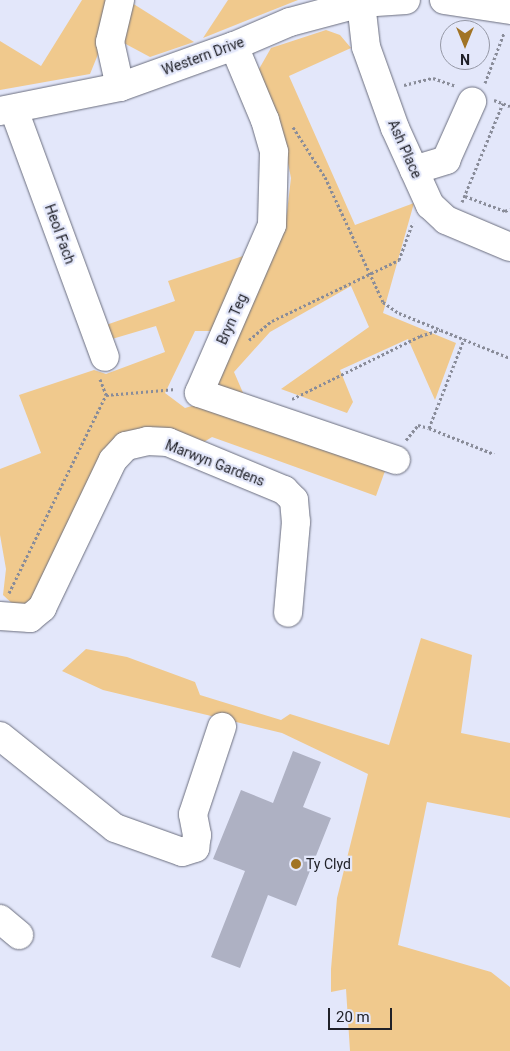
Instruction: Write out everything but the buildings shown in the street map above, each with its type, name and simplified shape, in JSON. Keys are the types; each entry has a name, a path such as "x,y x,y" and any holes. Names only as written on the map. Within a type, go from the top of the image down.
{"street":[{"path":"120,0 110,42 120,87"},
{"name":"Western Drive","path":"7,111 120,87 234,46 290,22 361,3 406,0"},
{"path":"444,0 508,18"},
{"name":"Ash Place","path":"361,3 366,47 383,95 430,205 453,223 510,247"},
{"name":"Bryn Teg","path":"234,46 265,120 274,152 272,225 199,393 396,460"},
{"path":"414,170 446,160 477,98"},
{"name":"Heol Fach","path":"7,111 105,357"},
{"name":"Marwyn Gardens","path":"0,616 30,618 42,608 113,460 126,446 147,441 168,442 284,490 294,500 296,522 288,613"},
{"path":"0,736 115,828 182,852 195,848 197,835 193,814 222,727"}],"path":[{"path":"477,98 508,18"},
{"path":"383,95 413,81 433,78 477,98 510,106"},
{"path":"453,223 503,103"},
{"path":"291,124 325,177 383,302 399,313 510,358"},
{"path":"465,196 505,212 510,209"},
{"path":"245,343 272,321 398,260 415,215 430,205"},
{"path":"262,415 333,377 420,336 441,330"},
{"path":"429,428 464,339"},
{"path":"396,460 418,425 494,454"}],"shaded area":[{"path":"82,0 112,0 101,47 90,74 0,90 0,41 41,66"},
{"path":"228,0 298,0 203,38"},
{"path":"132,3 194,42 150,57 122,42"},
{"path":"326,30 340,35 351,48 289,76 355,225 414,203 383,313 456,343 435,400 408,339 340,370 353,402 347,413 281,389 369,327 351,286 270,332 234,372 247,402 215,391 229,348 278,246 287,212 291,178 284,143 259,69 271,48"},
{"path":"255,252 215,331 195,331 165,393 185,408 199,404 385,471 376,496 212,437 196,447 138,432 39,604 16,607 3,595 6,569 0,535 0,469 41,453 19,395 94,370 106,374 165,352 156,326 112,339 106,325 175,301 168,281"},
{"path":"421,638 472,655 461,733 510,743 510,818 427,802 398,945 491,972 510,987 510,1051 350,1051 346,989 331,992 331,969 337,898 368,774 282,733 103,690 62,671 86,649 127,657 195,682 200,695 281,720 290,714 389,745"}],"place":[{"name":"Ty Clyd","path":"296,864"}]}
